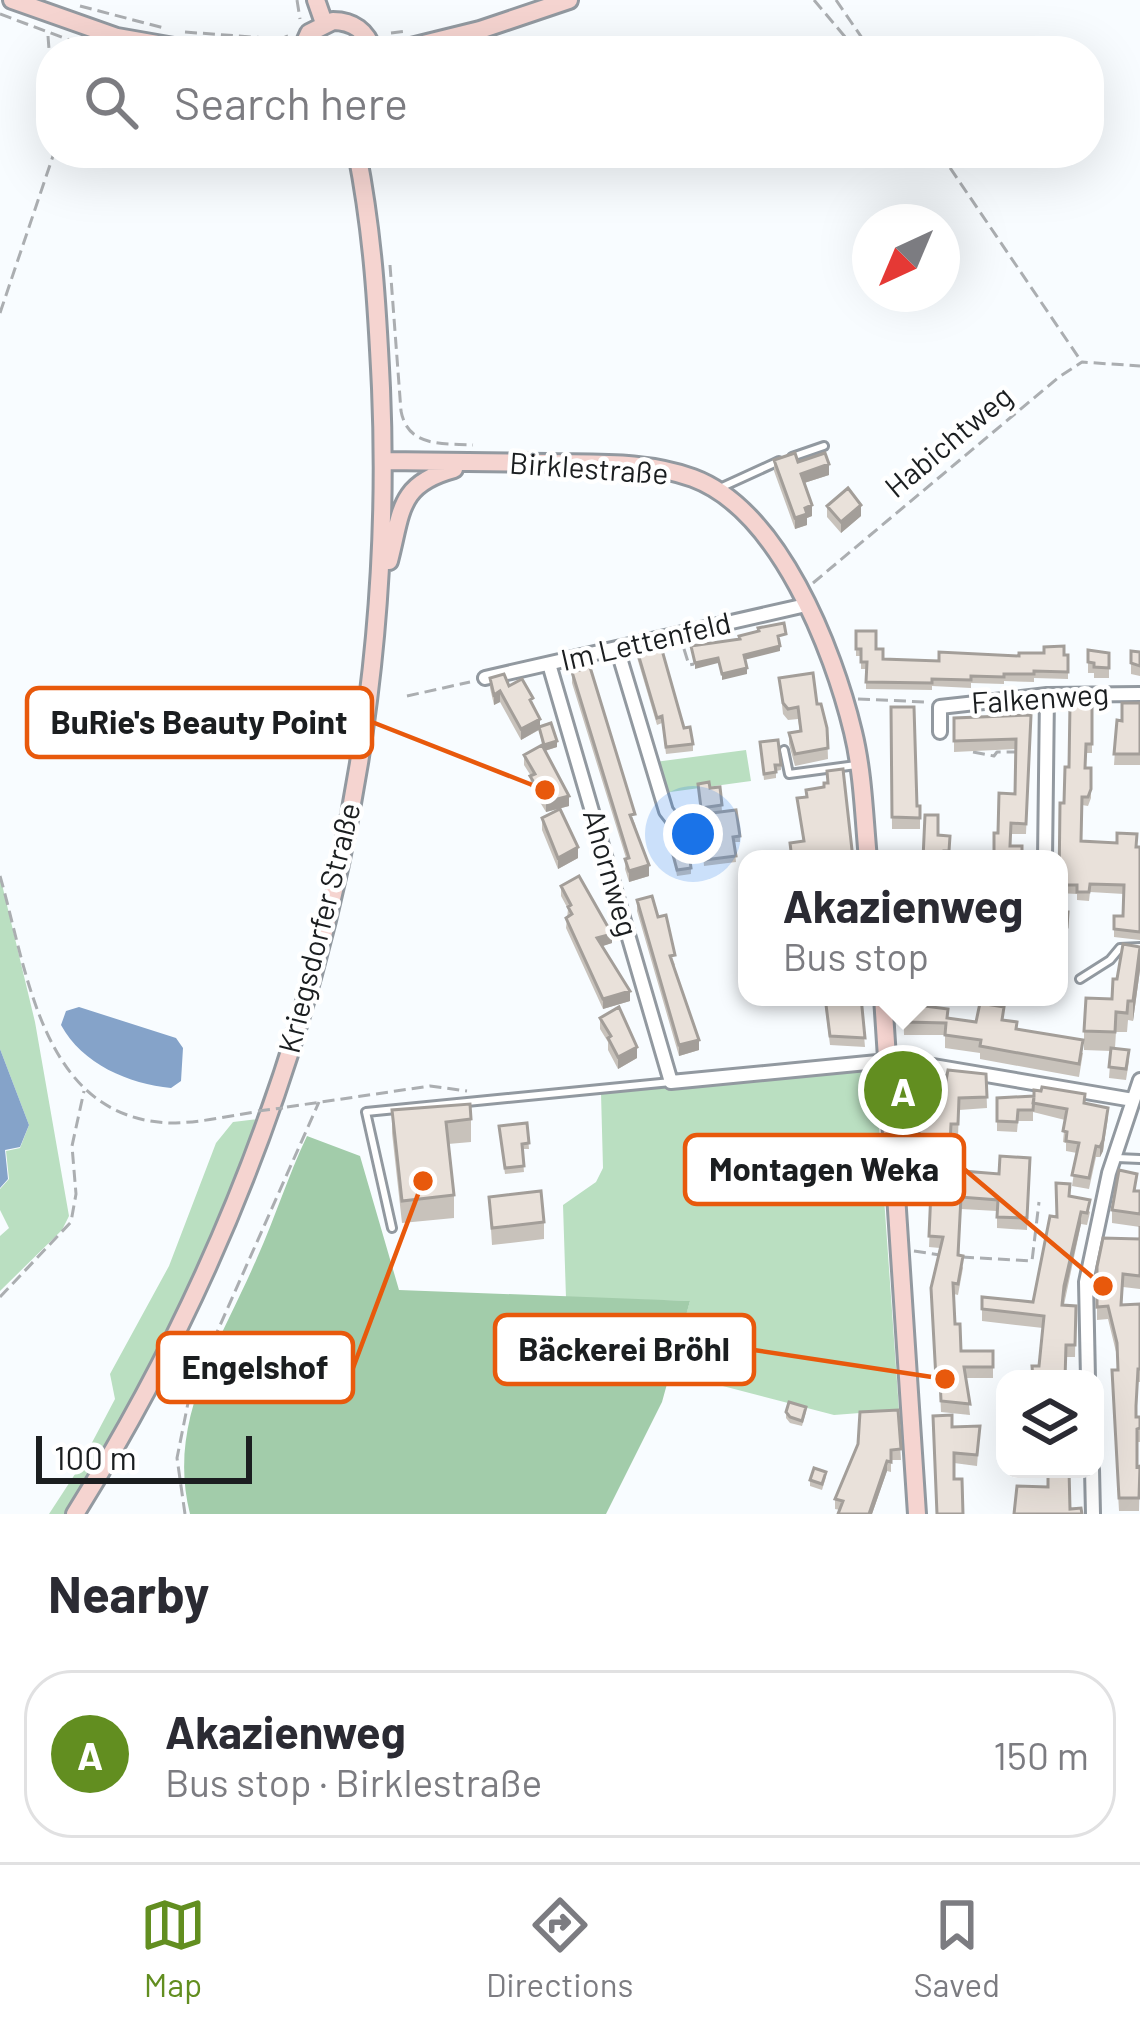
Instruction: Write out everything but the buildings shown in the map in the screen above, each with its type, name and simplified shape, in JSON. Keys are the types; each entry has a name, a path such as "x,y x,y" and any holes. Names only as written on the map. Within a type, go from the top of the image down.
{"main road":[{"path":"12,0 113,36"},
{"path":"316,0 324,23"},
{"path":"459,36 569,0"},
{"path":"305,36 324,23 341,21 365,36"},
{"name":"Kriegsdorfer Straße","path":"75,1514 142,1402 202,1280 284,1072 340,866 367,725 381,590 384,461 376,260 359,168"},
{"name":"Birklestraße","path":"381,590 405,499 427,477 484,454"},
{"name":"Birklestraße","path":"384,461 484,454 662,469 725,495 774,549 805,605 844,701 859,765 867,850"},
{"path":"884,1006 917,1514"}],"street":[{"name":"Im Lettenfeld","path":"485,678 805,605"},
{"path":"616,648 666,812 684,834"},
{"name":"Ahornweg","path":"549,664 671,1082"},
{"path":"1045,850 1047,694"},
{"name":"Falkenweg","path":"940,732 940,707 1047,694 1140,694"},
{"path":"671,1082 888,1060 1135,1098"},
{"path":"1088,1370 1084,1297 1114,1158 1140,1080"},
{"path":"1092,1478 1093,1514"}],"lane":[{"path":"725,495 738,478 824,446"},
{"path":"784,750 788,774 859,765"},
{"path":"1080,979 1120,948 1140,947"},
{"path":"392,1228 366,1112 671,1082"},
{"path":"1114,1158 1140,1159"}],"path":[{"path":"297,0 299,24"},
{"path":"814,0 844,36"},
{"path":"836,0 861,36"},
{"path":"70,3 175,31 240,36"},
{"path":"0,14 53,36"},
{"path":"0,313 49,168"},
{"path":"950,168 1082,362 1140,366"},
{"path":"388,255 406,428 420,440 484,454"},
{"name":"Habichtweg","path":"805,605 1059,377 1082,362"},
{"path":"680,634 688,665 694,664"},
{"path":"407,696 485,678"},
{"name":"Falkenweg","path":"844,701 917,700 940,707"},
{"path":"973,752 994,756 1011,750 1047,753"},
{"path":"0,876 55,1052 84,1091 136,1117 176,1123 430,1086 461,1089"},
{"path":"0,1297 71,1222 76,1176 73,1146 84,1091"},
{"path":"184,1514 177,1458 190,1393 319,1102"},
{"path":"1034,1272 1040,1202"},
{"path":"901,1250 1032,1261"}],"green space":[{"path":"746,750 751,781 663,793 655,762"},
{"path":"0,876 35,1022 69,1216 62,1230 0,1291 0,1236 9,1228 0,1210 0,1189 9,1179 6,1151 20,1148 29,1125 0,1049"},
{"path":"875,1070 899,1410 834,1415 669,1372 690,1301 566,1298 563,1205 596,1182 603,1168 601,1093"},
{"path":"259,1119 218,1222 147,1369 67,1514 49,1514 115,1399 110,1374 169,1266 216,1143 233,1122"},
{"path":"307,1136 360,1156 399,1290 690,1301 662,1402 606,1514 190,1514 185,1446 191,1413"}],"water":[{"path":"79,1007 176,1038 183,1048 181,1081 171,1088 155,1086 123,1077 94,1061 61,1025 66,1011"},
{"path":"0,1049 29,1125 20,1147 5,1150 8,1179 0,1188"}],"place":[{"name":"BuRie's Beauty Point","path":"545,790"},
{"name":"Akazienweg","path":"903,1090"},
{"name":"Engelshof","path":"423,1181"},
{"name":"Montagen Weka","path":"1103,1286"},
{"name":"Bäckerei Bröhl","path":"945,1379"}]}
